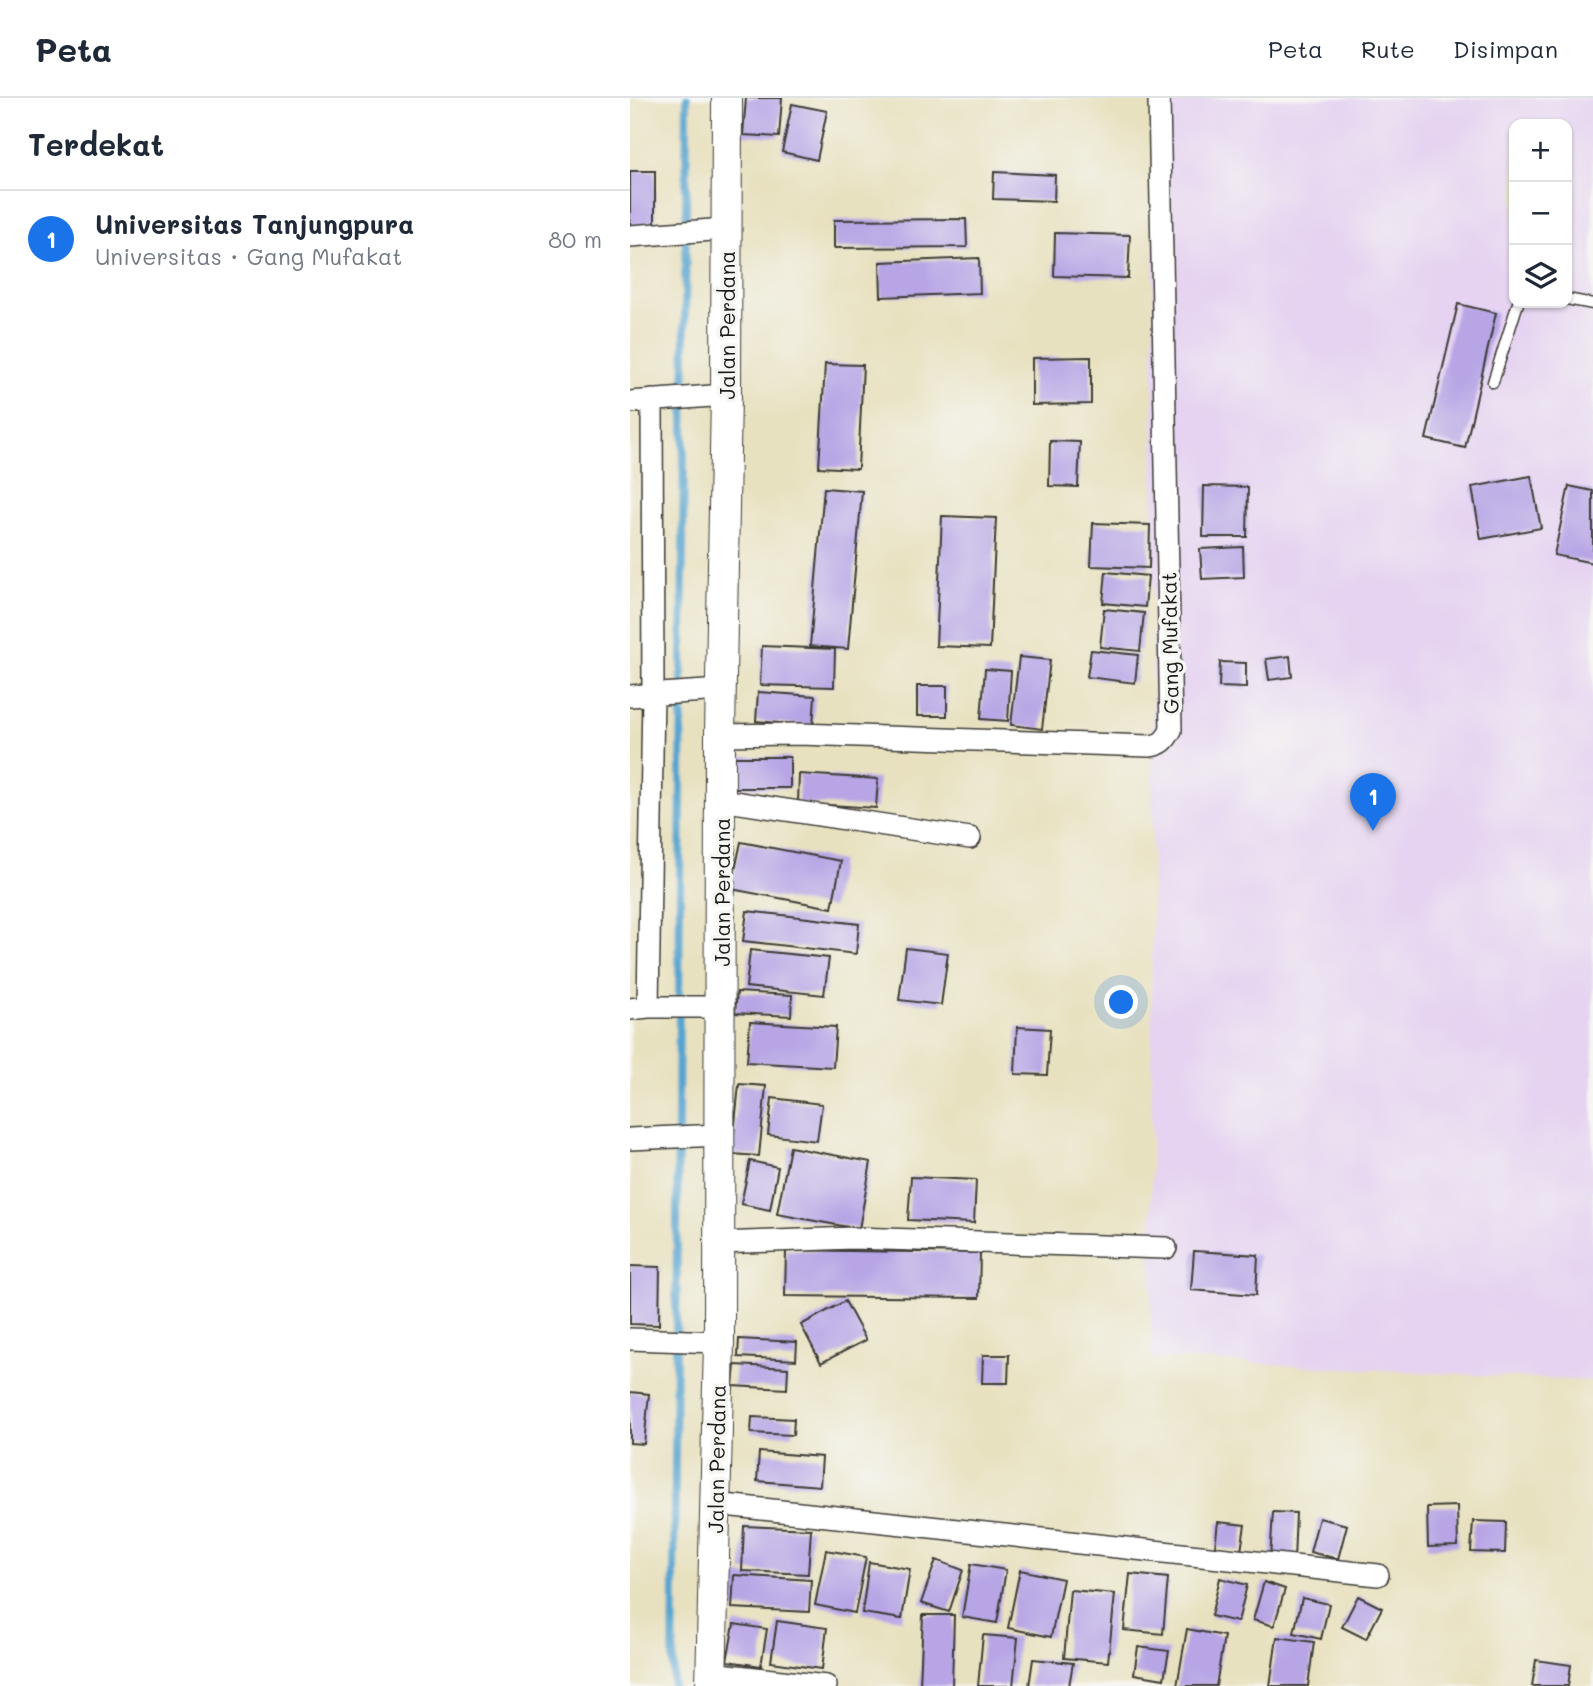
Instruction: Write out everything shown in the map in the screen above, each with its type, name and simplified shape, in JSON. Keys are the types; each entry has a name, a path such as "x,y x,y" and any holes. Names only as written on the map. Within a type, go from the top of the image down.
{"street":[{"name":"Jalan Perdana","path":"711,1680 715,1504 708,1342 719,1243 708,1135 721,800 717,690 717,229 727,98"},
{"name":"Gang Mufakat","path":"720,734 813,734 1149,746 1158,745 1166,739 1171,730 1159,98"},
{"path":"636,236 717,229"},
{"path":"630,402 717,396"},
{"path":"657,400 657,694 645,1008 711,1007"},
{"path":"630,696 717,690"},
{"path":"721,800 970,838"},
{"path":"630,1139 708,1135"},
{"path":"719,1243 853,1238 1167,1248"},
{"path":"630,1339 708,1342"},
{"path":"715,1504 1378,1575"},
{"path":"711,1680 826,1686"}],"lane":[{"path":"1572,300 1593,304"},
{"path":"1493,382 1516,308"}],"shaded area":[{"path":"1154,98 1593,98 1593,1381 1151,1358"}],"building":[{"path":"746,98 782,98 779,137 743,135"},
{"path":"792,104 827,111 817,160 782,152"},
{"path":"630,171 655,171 655,231 630,231"},
{"path":"994,172 1055,175 1054,201 993,199"},
{"path":"966,219 967,247 834,248 834,220"},
{"path":"1055,233 1130,235 1128,278 1054,276"},
{"path":"979,258 980,293 881,297 880,262"},
{"path":"1458,304 1496,313 1465,448 1426,439"},
{"path":"1091,357 1091,404 1032,405 1032,358"},
{"path":"825,364 863,365 858,469 819,467"},
{"path":"1050,441 1080,442 1078,487 1049,486"},
{"path":"1531,476 1541,528 1481,539 1472,487"},
{"path":"1204,486 1248,487 1247,537 1203,537"},
{"path":"1569,486 1593,491 1593,563 1554,555"},
{"path":"824,488 862,491 848,649 810,646"},
{"path":"942,516 996,518 990,648 936,646"},
{"path":"1093,523 1150,525 1149,568 1091,566"},
{"path":"1243,547 1244,577 1202,579 1200,549"},
{"path":"1106,572 1148,576 1145,607 1103,603"},
{"path":"1104,609 1144,613 1140,651 1100,647"},
{"path":"762,646 835,649 834,687 760,685"},
{"path":"1091,650 1138,655 1135,683 1087,677"},
{"path":"1290,656 1292,677 1269,680 1266,659"},
{"path":"1019,657 1050,660 1042,729 1011,725"},
{"path":"1220,662 1246,663 1246,688 1219,687"},
{"path":"985,669 1011,671 1008,721 981,719"},
{"path":"917,686 947,686 947,716 917,716"},
{"path":"758,692 815,696 813,726 756,721"},
{"path":"733,757 790,757 790,788 732,788"},
{"path":"799,774 878,779 876,808 798,803"},
{"path":"741,842 841,861 832,908 731,889"},
{"path":"747,911 859,924 856,954 743,941"},
{"path":"906,948 948,953 941,1005 899,1000"},
{"path":"750,950 829,958 824,995 746,987"},
{"path":"737,992 792,995 791,1016 735,1013"},
{"path":"750,1022 836,1027 833,1067 747,1062"},
{"path":"1017,1027 1050,1029 1047,1075 1015,1074"},
{"path":"739,1084 766,1086 759,1156 732,1154"},
{"path":"772,1098 822,1104 817,1141 768,1135"},
{"path":"790,1147 871,1162 859,1229 777,1214"},
{"path":"750,1161 778,1167 770,1210 741,1204"},
{"path":"911,1177 976,1180 974,1223 908,1220"},
{"path":"786,1250 980,1253 979,1298 785,1296"},
{"path":"1194,1251 1258,1255 1256,1295 1191,1290"},
{"path":"630,1266 660,1267 659,1325 630,1324"},
{"path":"845,1301 866,1340 821,1363 801,1325"},
{"path":"739,1339 797,1342 796,1360 738,1357"},
{"path":"983,1355 1009,1355 1008,1383 982,1383"},
{"path":"735,1365 788,1368 787,1389 733,1386"},
{"path":"630,1392 649,1394 644,1444 630,1443"},
{"path":"752,1417 794,1419 793,1435 751,1433"},
{"path":"759,1452 822,1457 820,1486 757,1481"},
{"path":"1457,1506 1458,1546 1428,1547 1427,1507"},
{"path":"1273,1512 1296,1513 1294,1560 1270,1559"},
{"path":"1319,1518 1347,1525 1338,1559 1310,1552"},
{"path":"1473,1521 1506,1522 1505,1553 1471,1552"},
{"path":"1218,1522 1245,1525 1241,1551 1215,1547"},
{"path":"744,1526 811,1529 808,1574 742,1571"},
{"path":"826,1550 866,1557 855,1613 815,1605"},
{"path":"936,1560 963,1570 949,1612 921,1603"},
{"path":"869,1562 910,1569 902,1619 862,1613"},
{"path":"971,1564 1006,1570 997,1623 962,1617"},
{"path":"1020,1570 1063,1579 1051,1637 1008,1628"},
{"path":"1130,1574 1168,1578 1163,1634 1124,1630"},
{"path":"734,1575 811,1580 809,1612 732,1608"},
{"path":"1220,1578 1247,1585 1238,1622 1211,1616"},
{"path":"1264,1582 1285,1589 1274,1626 1253,1620"},
{"path":"1070,1590 1115,1594 1108,1662 1064,1658"},
{"path":"1358,1596 1382,1608 1366,1639 1342,1627"},
{"path":"1302,1598 1329,1604 1321,1639 1294,1633"},
{"path":"923,1615 954,1615 952,1686 920,1686"},
{"path":"777,1621 827,1628 822,1669 771,1662"},
{"path":"734,1624 767,1629 761,1666 727,1661"},
{"path":"1187,1629 1224,1636 1216,1686 1177,1686"},
{"path":"983,1635 1018,1638 1013,1686 978,1686"},
{"path":"1277,1637 1314,1642 1308,1686 1270,1686"},
{"path":"1138,1647 1169,1651 1164,1679 1134,1674"},
{"path":"1033,1659 1073,1663 1069,1686 1029,1686"},
{"path":"1536,1660 1571,1665 1568,1686 1532,1686"}],"waterway":[{"path":"673,1686 687,98"}],"place":[{"name":"Universitas Tanjungpura","path":"1373,831"}]}
